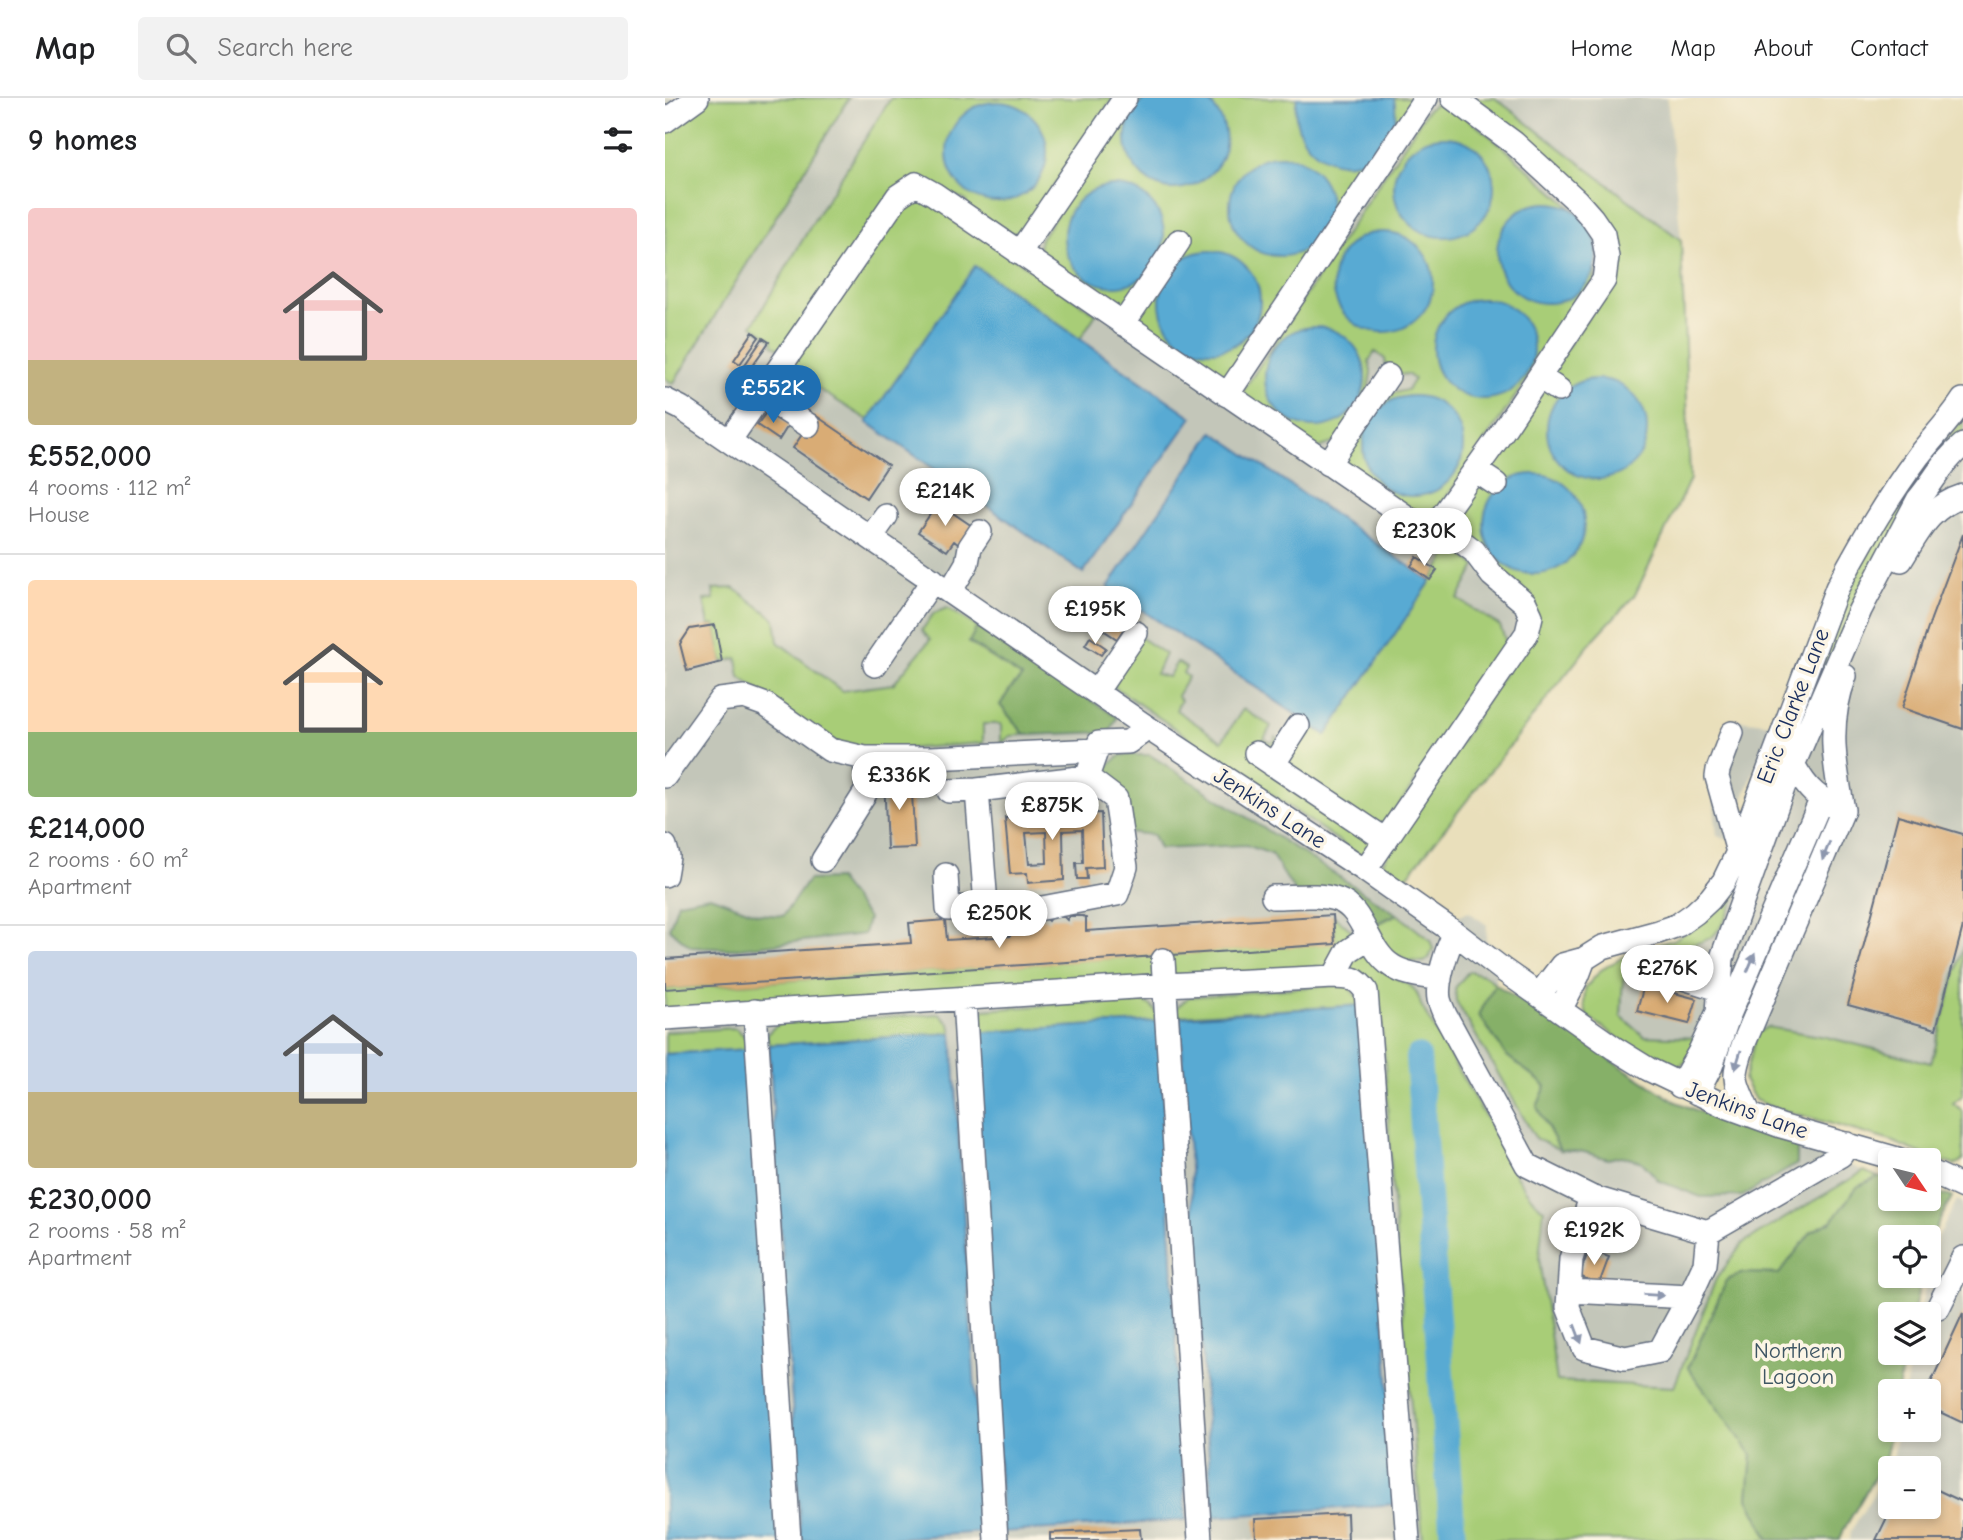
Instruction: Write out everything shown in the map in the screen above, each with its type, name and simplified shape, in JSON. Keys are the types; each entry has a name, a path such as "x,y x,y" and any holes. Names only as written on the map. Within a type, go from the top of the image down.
{"street":[{"path":"665,121 697,98"},
{"path":"1019,253 1125,98"},
{"path":"1227,395 1426,98"},
{"path":"1437,523 1604,280 1607,257 1603,234 1577,201 1523,152 1453,98"},
{"path":"729,441 898,196 915,184 934,194 1414,522 1437,523 1474,551 1492,575 1525,603 1531,616 1527,633 1365,870"},
{"path":"1123,324 1179,241"},
{"path":"1328,464 1388,376"},
{"path":"1539,377 1559,390"},
{"path":"760,394 808,425"},
{"name":"Jenkins Lane","path":"665,400 681,408 871,537 1148,728 1365,870 1614,1048 1688,1089 1750,1115 1878,1153"},
{"name":"Eric Clarke Lane","path":"1539,995 1562,965 1584,960 1603,947 1678,925 1710,899 1724,881 1738,852 1837,588 1884,508 1919,456 1963,400"},
{"path":"1688,1089 1699,1053 1717,1012 1722,958 1783,788 1811,721 1860,610 1918,500 1930,486 1940,467 1963,445"},
{"path":"1930,486 1963,466"},
{"path":"1475,470 1496,484"},
{"path":"1750,1115 1735,1082 1735,1069 1843,810 1836,774 1833,724 1836,701 1884,591 1925,523 1937,509 1963,496"},
{"path":"871,537 886,516"},
{"path":"875,665 942,586 967,564 970,547 980,531"},
{"path":"1096,692 1136,633"},
{"path":"665,776 720,700 744,697 766,705 831,750 865,758 932,758 1097,750"},
{"path":"1299,726 1264,759 1386,840"},
{"path":"1087,776 1099,743 1128,742 1148,728"},
{"path":"1732,733 1717,778 1738,852"},
{"path":"823,860 867,790 865,758"},
{"path":"1794,766 1800,777 1821,800 1843,810"},
{"path":"946,875 948,909 986,905 1026,911 1117,894 1126,867 1117,799 1087,776 949,792"},
{"path":"977,790 986,905"},
{"path":"1688,1089 1711,1066 1733,1004 1821,800"},
{"path":"665,846 668,857 665,875"},
{"path":"1273,897 1326,897 1341,901 1354,911 1378,953 1393,967 1440,979"},
{"path":"1455,933 1447,948 1440,979 1439,1001 1527,1165 1591,1197 1708,1232 1841,1155 1847,1143"},
{"path":"1334,977 1348,951 1368,938"},
{"path":"1163,960 1200,1540"},
{"path":"1560,1010 1584,960"},
{"path":"1652,968 1719,989"},
{"path":"665,1018 1165,985 1334,977 1358,981 1366,991 1408,1540"},
{"path":"964,999 996,1540"},
{"path":"755,1011 789,1540"},
{"path":"1941,1177 1963,1187"},
{"path":"1591,1197 1571,1259 1568,1307 1584,1348 1625,1359 1660,1351 1705,1264 1708,1232"},
{"path":"1941,1302 1963,1258"},
{"path":"1569,1291 1690,1297"}],"shaded area":[{"path":"665,98 1667,98 1681,240 1690,479 1635,595 1593,640 1406,878 1406,885 1452,917 1469,912 1487,925 1486,940 1511,958 1495,978 1496,984 1674,1101 1731,1125 1794,1143 1864,1171 1743,1243 1715,1279 1674,1387 1557,1381 1539,1259 1544,1217 1385,1046 1393,1201 1423,1540 665,1540"},
{"path":"1963,433 1963,946 1931,1064 1826,1037 1744,1043 1721,1034 1697,1038 1644,1036 1621,1016 1624,978 1629,966 1653,951 1714,935 1916,492"},
{"path":"1731,719 1772,724 1728,839 1717,836 1711,775"},
{"path":"1957,1200 1963,1203 1963,1540 1849,1540 1851,1531 1878,1487 1878,1519 1941,1519 1941,1456 1893,1456 1896,1442 1941,1442 1941,1379 1907,1379 1910,1365 1941,1365 1941,1302 1922,1302 1925,1288 1941,1288 1941,1231"}],"green space":[{"path":"710,98 849,98 673,384 665,378 665,135"},
{"path":"891,98 1113,98 1024,230 1011,234 967,209 966,201 957,196 950,197 909,181 780,349 773,345 772,339 752,326 819,212"},
{"path":"1133,98 1414,98 1233,368 1227,373 1210,375 1141,327 1138,311 1127,304 1111,306 1044,261 1039,250 1040,240"},
{"path":"1466,98 1495,98 1681,240 1690,479 1635,595 1593,640 1406,878 1405,885 1379,868 1538,621 1462,535 1455,521 1455,511 1609,286 1620,245 1603,208"},
{"path":"1438,103 1450,105 1500,144 1595,229 1595,280 1437,511 1416,514 1347,467 1343,455 1374,407 1391,394 1407,390 1414,379 1407,374 1393,376 1386,373 1385,359 1375,352 1369,361 1371,372 1367,397 1336,442 1318,448 1249,402 1243,391 1428,109"},
{"path":"923,196 1096,314 1080,339 975,267 868,420 786,369 905,198"},
{"path":"1963,419 1963,433 1916,492 1726,919 1713,936 1703,941 1638,959 1629,967 1624,978 1621,1016 1644,1036 1697,1038 1687,1061 1677,1067 1668,1068 1635,1050 1587,1016 1584,1005 1585,988 1601,970 1634,951 1673,940 1698,926 1722,902 1843,587 1900,501"},
{"path":"1452,546 1476,566 1458,599 1500,626 1508,647 1386,824 1377,829 1285,767 1307,723 1326,735"},
{"path":"734,588 775,619 778,642 842,691 893,684 930,640 922,630 934,613 947,608 977,627 969,643 1022,677 1000,705 1025,735 1010,736 1001,744 1001,724 983,724 983,743 848,749 812,729 740,677 737,658 722,662 715,625 709,625 704,600 714,599 713,589"},
{"path":"977,627 1117,717 1110,732 1025,735 1000,705 1022,677 969,642"},
{"path":"1139,637 1165,654 1156,674 1168,677 1177,662 1186,668 1183,673 1188,677 1177,696 1181,700 1176,710 1222,741 1243,709 1271,726 1264,739 1272,743 1276,737 1281,741 1274,752 1371,840 1370,849 1361,856 1113,686"},
{"path":"1121,755 1150,755 1397,914 1377,923 1370,916 1295,892 1271,854 1246,845 1159,849 1153,835 1127,832 1123,797 1104,769"},
{"path":"838,879 868,918 864,934 731,949 691,947 669,929 678,902 710,896 758,914 783,916 808,880"},
{"path":"1397,914 1430,940 1433,949 1424,962 1408,961 1389,950 1374,926"},
{"path":"1333,915 1355,931 1355,938 1322,973 665,1016 665,989 1335,943"},
{"path":"1963,946 1963,1095 1953,1103 1963,1111 1963,1160 1955,1165 1941,1162 1941,1148 1908,1148 1769,1106 1755,1100 1744,1080 1756,1034 1767,1027 1826,1037 1931,1063"},
{"name":"Northern Lagoon","path":"1369,954 1384,971 1407,983 1415,991 1518,1179 1544,1210 1539,1259 1557,1381 1674,1387 1716,1279 1743,1243 1864,1171 1878,1177 1857,1187 1832,1221 1811,1232 1779,1274 1743,1273 1727,1280 1688,1367 1752,1455 1748,1498 1769,1540 1423,1540 1393,1201 1384,1046 1377,990 1344,966 1355,956"},
{"path":"1469,971 1486,976 1495,984 1479,1015 1506,1055 1546,1086 1537,1107 1560,1150 1536,1139 1456,1001 1455,988"},
{"path":"1346,984 1364,1005 1177,1016 1177,1007 1189,997"},
{"path":"1495,984 1674,1101 1731,1125 1794,1143 1797,1149 1797,1164 1743,1196 1701,1197 1659,1181 1642,1162 1621,1156 1608,1159 1584,1152 1560,1150 1537,1107 1546,1086 1506,1055 1479,1015"},
{"path":"1119,1000 1144,1002 1153,1008 1159,1021 971,1033 973,1018 984,1010"},
{"path":"939,1014 950,1024 952,1033 769,1045 767,1034 781,1023"},
{"path":"735,1028 747,1038 750,1049 665,1054 665,1032"},
{"name":"Northern Lagoon","path":"1878,1177 1878,1211 1941,1211 1941,1194 1952,1197 1937,1225 1878,1225 1878,1288 1919,1288 1916,1302 1878,1302 1878,1365 1903,1365 1900,1379 1878,1379 1878,1442 1889,1442 1886,1456 1878,1456 1878,1472 1840,1540 1769,1540 1748,1498 1752,1455 1688,1368 1727,1280 1743,1273 1779,1274 1811,1232 1832,1221 1857,1187"}],"water":[{"path":"1145,98 1205,98 1214,108 1224,126 1226,139 1223,155 1205,178 1185,188 1167,188 1150,182 1137,170 1128,154 1126,135 1131,116"},
{"path":"1297,98 1394,98 1394,125 1386,140 1372,155 1357,162 1341,163 1325,158 1311,149 1301,135 1296,118"},
{"path":"997,102 1025,110 1039,124 1047,152 1039,180 1025,194 997,202 969,194 955,180 947,152 955,124 969,110"},
{"path":"1444,137 1472,145 1486,159 1494,187 1486,215 1472,229 1444,237 1416,229 1402,215 1394,187 1402,159 1416,145"},
{"path":"1280,156 1299,160 1316,170 1326,187 1330,206 1326,225 1316,242 1299,252 1280,256 1261,252 1244,242 1234,225 1230,206 1234,187 1244,170 1261,160"},
{"path":"1114,186 1133,190 1149,201 1160,217 1164,236 1160,255 1149,271 1133,282 1114,286 1095,282 1079,271 1068,255 1064,236 1068,217 1079,201 1095,190"},
{"path":"1547,203 1575,211 1589,225 1597,253 1589,281 1575,295 1547,303 1519,295 1505,281 1497,253 1505,225 1519,211"},
{"path":"1383,232 1411,240 1425,254 1433,282 1425,310 1411,324 1383,332 1355,324 1341,310 1333,282 1341,254 1355,240"},
{"path":"1210,251 1238,259 1252,273 1260,301 1252,329 1238,343 1210,351 1182,343 1168,329 1160,301 1168,273 1182,259"},
{"path":"975,266 1192,417 1083,573 867,422"},
{"path":"1483,299 1502,303 1519,313 1529,330 1533,349 1529,368 1519,385 1502,395 1483,399 1464,395 1447,385 1437,368 1433,349 1437,330 1447,313 1464,303"},
{"path":"1315,327 1343,335 1357,349 1365,377 1357,405 1343,419 1315,427 1287,419 1273,405 1265,377 1273,349 1287,335"},
{"path":"1597,379 1625,387 1639,401 1647,429 1639,457 1625,471 1597,479 1569,471 1555,457 1547,429 1555,401 1569,387"},
{"path":"1413,396 1441,404 1455,418 1463,446 1455,474 1441,488 1413,496 1385,488 1371,474 1363,446 1371,418 1385,404"},
{"path":"1213,432 1431,581 1326,735 1108,587"},
{"path":"1534,474 1562,482 1576,496 1584,524 1576,552 1562,566 1534,574 1506,566 1492,552 1484,524 1492,496 1506,482"},
{"path":"1364,1005 1396,1504 1213,1517 1180,1017"},
{"path":"1159,1021 1186,1520 1003,1532 971,1033"},
{"path":"952,1033 984,1532 871,1540 801,1540 769,1045"},
{"path":"750,1049 781,1540 665,1540 665,1054"}],"building":[{"path":"753,332 759,337 740,364 734,360"},
{"path":"763,338 769,342 749,370 744,366"},
{"path":"786,383 808,397 798,412 776,398"},
{"path":"768,410 789,424 779,440 757,425"},
{"path":"815,415 888,465 866,498 793,448"},
{"path":"938,503 972,526 959,545 954,541 947,551 918,532"},
{"path":"1963,534 1963,729 1902,708"},
{"path":"1417,557 1437,570 1430,580 1411,566"},
{"path":"1102,612 1125,627 1117,639 1094,624"},
{"path":"715,625 722,662 687,671 680,644 690,629"},
{"path":"1090,637 1106,648 1101,655 1085,645"},
{"path":"911,775 915,848 887,849 884,776"},
{"path":"1082,805 1082,814 1101,813 1103,867 1086,868 1087,879 1077,879 1076,863 1083,863 1082,830 1063,831 1064,880 1028,883 1027,873 1010,874 1005,818 1024,817 1024,808","holes":["1046,832 1047,863 1029,864 1026,833"]},
{"path":"1898,815 1963,834 1963,926 1936,1029 1848,1005"},
{"path":"1333,915 1335,944 665,989 665,959 911,943 909,923 945,920 947,940 1010,936 1009,923 1013,920 1026,919 1029,922 1032,919 1045,918 1048,921 1051,917 1064,917 1067,920 1069,916 1083,916 1086,918 1086,931"},
{"path":"1644,985 1697,999 1689,1024 1637,1011"},
{"path":"1589,1250 1609,1257 1599,1284 1579,1276"},
{"path":"1963,1313 1963,1423 1941,1413 1941,1379 1933,1379"},
{"path":"1941,1492 1963,1502 1963,1540 1876,1540 1886,1519 1941,1519"},
{"path":"1347,1514 1348,1540 1256,1540 1255,1519"},
{"path":"1140,1529 1141,1540 1050,1540 1050,1533"}],"waterway":[{"path":"1418,1057 1453,1540"}]}
